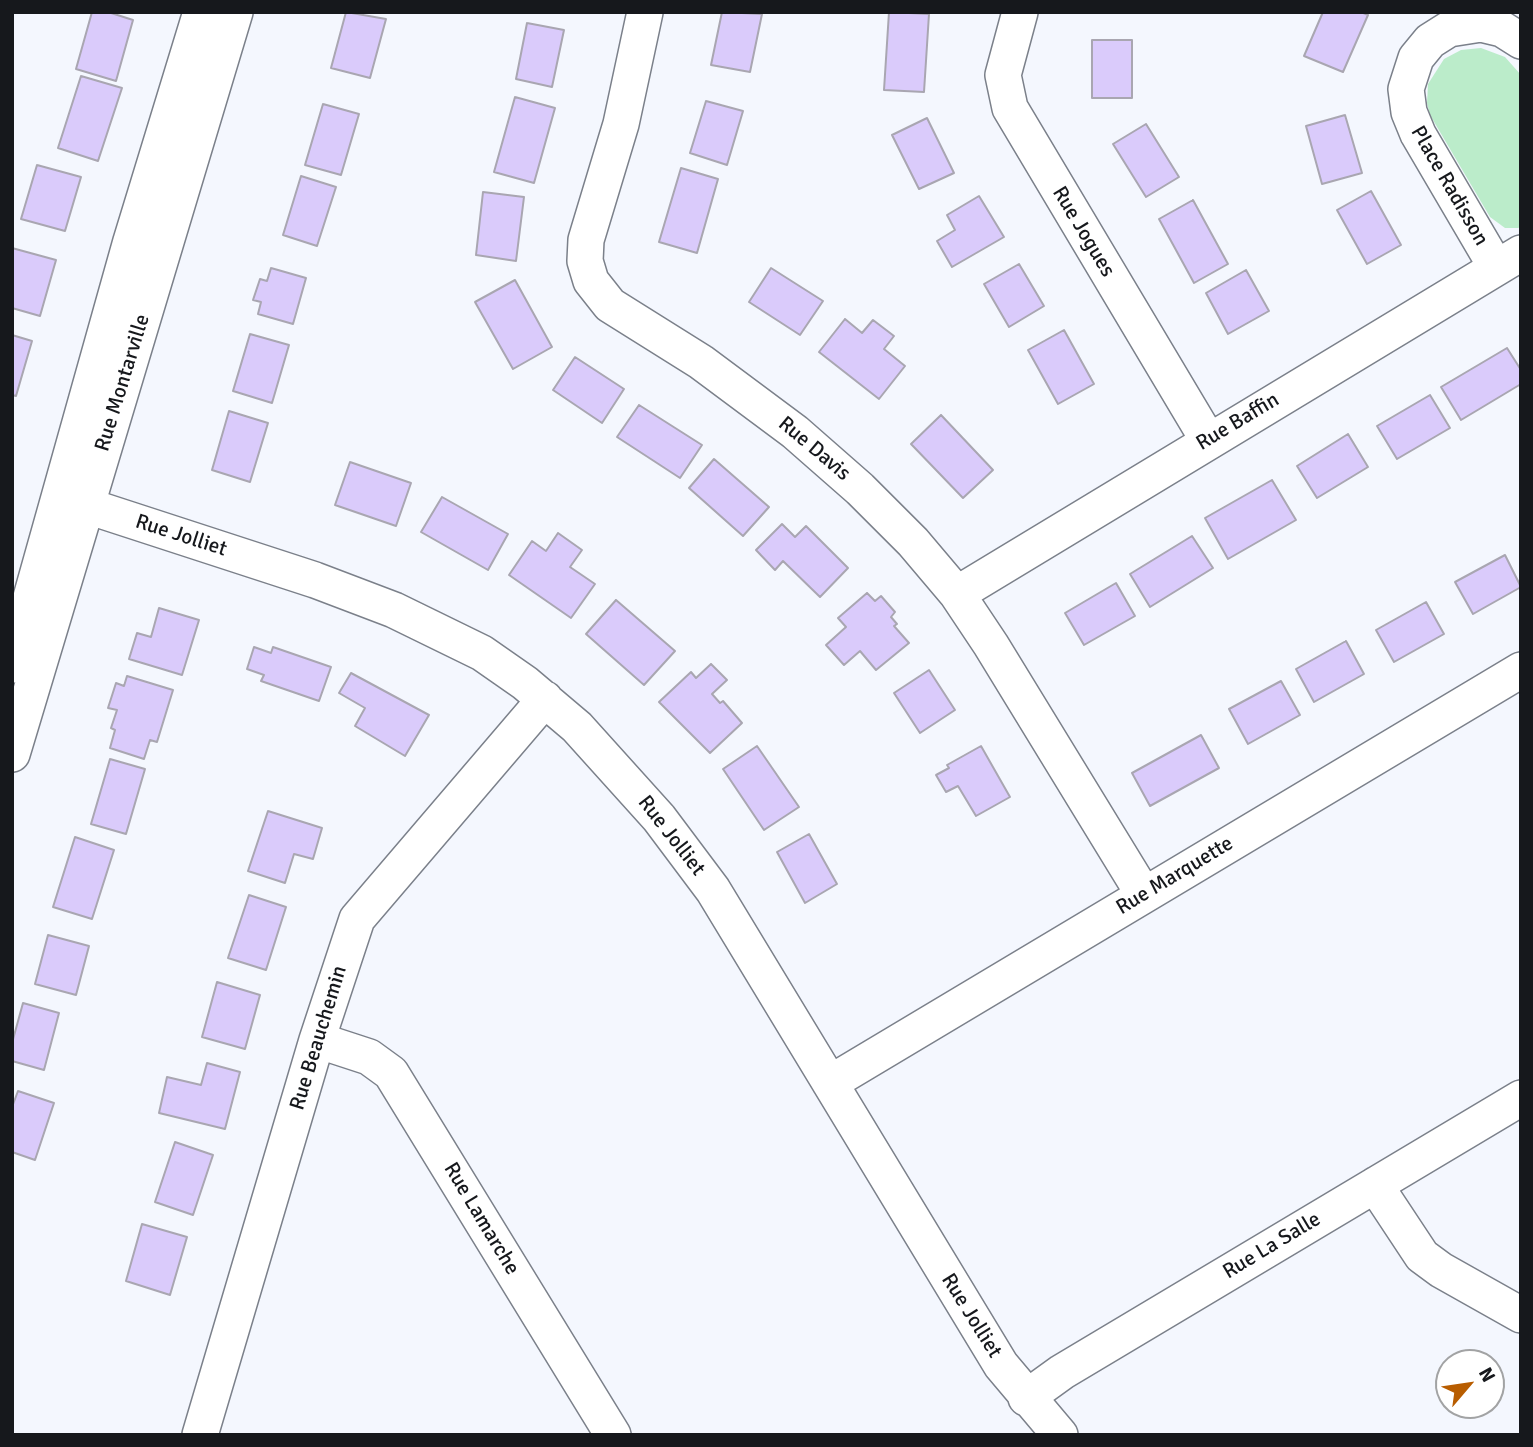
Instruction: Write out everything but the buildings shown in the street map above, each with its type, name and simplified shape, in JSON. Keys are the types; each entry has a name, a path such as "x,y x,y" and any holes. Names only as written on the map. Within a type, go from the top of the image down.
{"street":[{"name":"Rue Montarville","path":"12,754 74,501 131,241 201,12"},
{"name":"Rue Montarville","path":"12,665 74,501 235,12"},
{"name":"Rue Davis","path":"645,12 621,124 586,240 585,261 591,281 610,306 732,384 826,458 913,542 957,594 1037,716 1144,895"},
{"name":"Rue Jogues","path":"1020,12 1003,75 1010,108 1208,440"},
{"name":"Place Radisson","path":"1508,260 1418,135 1409,111 1406,89 1411,68 1422,49 1449,29 1481,24 1502,29 1521,41"},
{"name":"Rue Baffin","path":"957,594 1508,260"},
{"name":"Rue Jolliet","path":"74,501 304,576 394,610 482,653 545,699 603,753 686,853 738,930 976,1326 1026,1398 1060,1435"},
{"name":"Rue Marquette","path":"830,1083 1521,670"},
{"name":"Rue Beauchemin","path":"200,1435 348,940 363,909 545,699"},
{"name":"Rue Lamarche","path":"317,1040 369,1057 391,1073 613,1435"},
{"name":"Rue La Salle","path":"1026,1398 1062,1372 1521,1098"},
{"path":"1375,1185 1422,1256 1441,1270 1521,1315"}],"green space":[{"path":"1481,48 1505,57 1521,75 1521,227 1518,228 1505,228 1490,217 1430,115 1427,103 1428,84 1444,59 1461,50"}]}
